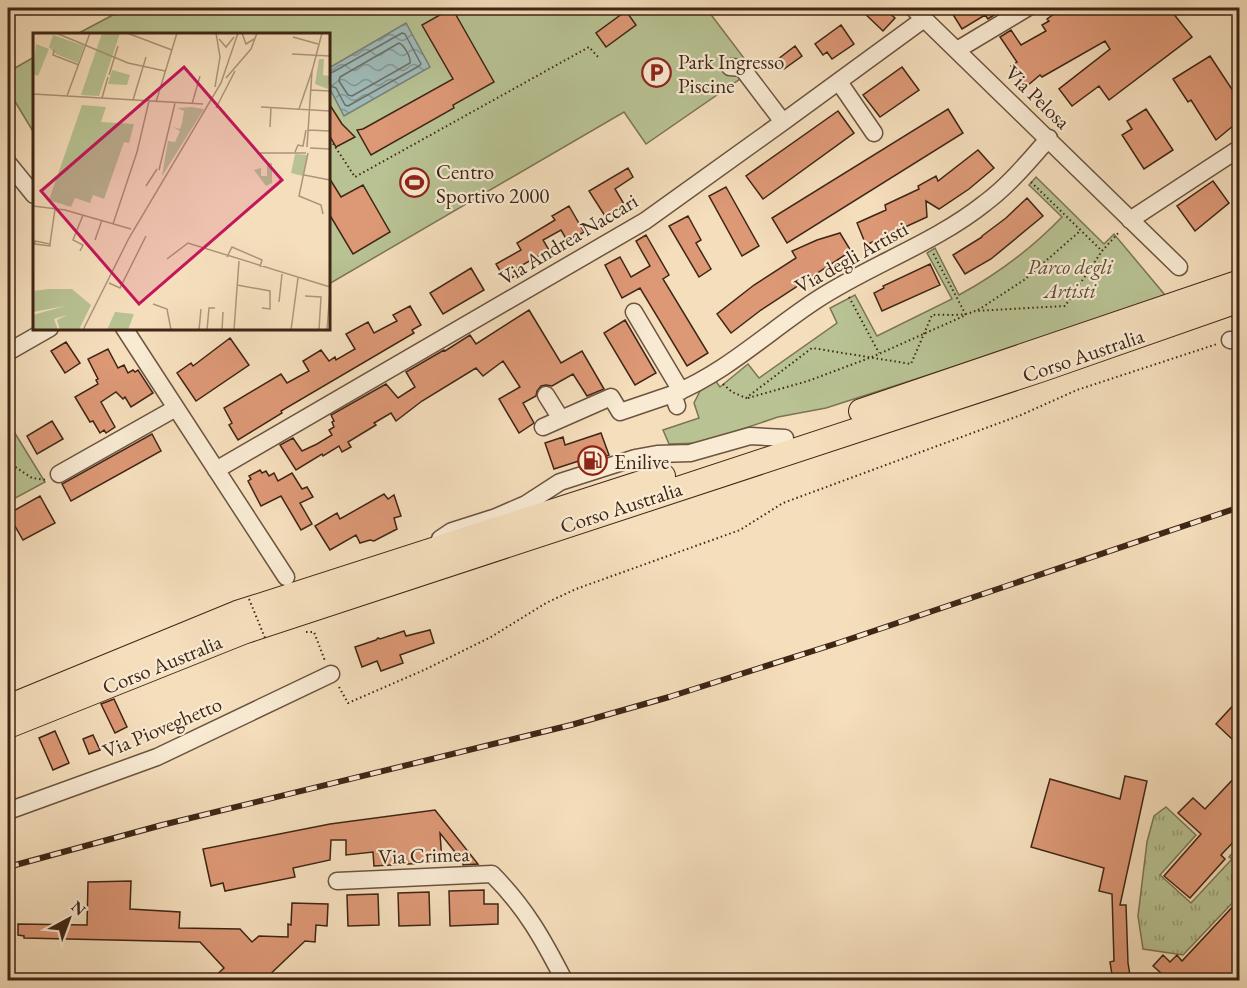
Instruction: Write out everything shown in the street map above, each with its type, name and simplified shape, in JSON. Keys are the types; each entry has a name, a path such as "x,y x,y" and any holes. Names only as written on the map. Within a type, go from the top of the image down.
{"highway":[{"path":"1138,317 1239,267"},
{"name":"Corso Australia","path":"8,707 237,613 785,438 1239,282"},
{"name":"Corso Australia","path":"8,726 243,632 1040,370 1239,300"}],"street":[{"path":"957,50 1027,8"},
{"name":"Via Pelosa","path":"919,13 1179,267"},
{"name":"Via Andrea Naccari","path":"216,470 645,220 839,82 919,13"},
{"path":"730,67 742,68 783,122"},
{"path":"839,82 874,133"},
{"name":"Via degli Artisti","path":"561,419 612,397 620,412 677,397 716,373 781,324 842,284 927,240 983,205 1005,188 1049,138"},
{"path":"1130,220 1239,148"},
{"path":"8,163 33,194"},
{"path":"634,312 677,397"},
{"path":"8,352 46,330"},
{"path":"125,330 286,577"},
{"path":"543,427 561,419 546,395"},
{"path":"59,474 176,408"},
{"name":"Via Pioveghetto","path":"8,811 157,757 331,674"},
{"name":"Via Crimea","path":"337,881 492,874 508,890 542,936 564,981"}],"path":[{"path":"330,139 355,177 589,47 598,58"},
{"path":"1021,168 1032,183 1102,251"},
{"path":"975,311 1065,306 1102,251 1130,220"},
{"path":"723,384 732,392 746,398 758,396 808,381 923,336 975,311 1024,280 1080,231"},
{"path":"927,240 966,315"},
{"path":"849,297 880,354"},
{"path":"746,398 812,348 911,364 932,315 966,315"},
{"name":"Corso Australia","path":"331,674 348,703 491,636 546,603 576,589 740,530 783,503 1021,415 1077,390 1235,340"},
{"path":"8,462 32,478 47,480 59,474"},
{"path":"249,599 265,638"},
{"path":"314,632 331,674"}],"green space":[{"name":"Centro Sportivo 2000","path":"126,8 706,8 753,70 646,144 624,112 330,283 330,33 79,33"},
{"path":"33,58 33,131 8,90 8,72"},
{"name":"Parco degli Artisti","path":"1036,177 1104,244 1114,234 1165,295 1096,321 826,408 778,417 701,443 669,444 663,430 699,418 694,403 700,391 715,380 720,387 748,364 759,378 837,323 830,308 855,295 877,336 952,299 927,253 935,248 959,295 1014,260 1062,217 1029,185"},
{"path":"8,422 45,482 8,502"},
{"path":"1166,807 1196,835 1160,875 1191,903 1232,859 1229,857 1239,845 1239,896 1183,955 1143,949 1138,916 1147,842 1154,816"}],"water":[{"path":"406,23 430,67 344,116 330,89 330,67"}],"building":[{"path":"452,8 494,82 453,105 454,108 371,155 357,130 363,129 453,79 422,25"},
{"path":"859,8 884,8 895,18 883,31"},
{"path":"949,8 998,8 999,12 988,19 985,15 962,29"},
{"path":"1062,8 1169,8 1192,37 1109,100 1099,86 1072,106 1059,89 1110,49 1105,41 1042,77 1040,75 1027,86 1011,66 1017,62 1000,37 1011,30 1021,45 1046,31 1042,25"},
{"path":"626,11 636,25 606,47 596,33"},
{"path":"841,25 854,44 832,59 827,52 823,55 815,44"},
{"path":"795,46 802,56 784,69 777,60"},
{"path":"1210,56 1235,94 1239,91 1239,121 1216,140 1191,100 1188,102 1173,79"},
{"path":"902,67 919,90 880,117 863,95"},
{"path":"330,105 342,124 355,137 336,147 330,136"},
{"path":"948,109 963,133 787,243 772,218"},
{"path":"1146,109 1173,150 1144,169 1122,135 1132,129 1127,121"},
{"path":"838,111 854,133 763,199 746,176"},
{"path":"978,150 994,168 969,189 939,209 926,201 927,217 866,245 857,223 886,210 885,205 919,189 918,186 936,176 938,181"},
{"path":"628,168 633,177 615,189 624,204 605,216 589,191"},
{"path":"330,179 341,197 363,185 390,232 353,254 330,215"},
{"path":"1213,181 1229,203 1195,231 1177,206"},
{"path":"726,187 759,246 742,256 709,196"},
{"path":"1027,198 1043,216 991,259 965,274 953,255 982,237"},
{"path":"569,206 584,232 568,242 561,230 543,240 549,250 517,268 520,273 506,281 496,264 521,250 517,243 555,220 552,216"},
{"path":"688,216 701,240 696,243 711,269 699,277 669,226"},
{"path":"840,233 851,251 761,310 731,333 717,314 754,285 796,258 792,251"},
{"path":"646,235 669,275 663,279 708,353 687,366 640,288 622,298 605,265 620,257 631,277 650,266 636,241"},
{"path":"930,264 940,285 882,311 874,293 884,288 883,286"},
{"path":"471,268 484,290 443,314 430,293"},
{"path":"410,306 421,325 412,330 414,333 281,411 282,413 238,440 229,425 232,423 224,408 281,374 287,383 309,371 303,361 321,350 329,361 335,357 336,360 355,349 346,334 368,322 374,333 397,321 393,315"},
{"path":"529,310 561,363 582,351 604,389 587,396 573,374 552,386 541,386 536,396 523,403 534,423 519,433 499,399 520,387 503,361 483,376 476,368 422,401 396,421 391,413 374,423 376,425 348,442 351,447 342,452 339,446 296,470 280,445 293,438 302,451 317,444 332,435 329,430 334,427 331,415 386,384 398,398 415,387 406,372 470,335 476,344"},
{"path":"625,320 656,373 635,385 604,333"},
{"path":"230,338 249,365 196,401 177,373 191,363 193,366"},
{"path":"66,342 80,363 65,373 51,351"},
{"path":"108,349 118,368 124,365 128,373 138,370 153,393 131,407 125,397 123,399 116,392 101,402 115,427 106,433 104,430 100,433 93,421 90,422 75,397 98,384 96,380 98,379 88,359"},
{"path":"52,421 63,439 37,454 27,436"},
{"path":"601,433 609,455 586,463 585,459 554,469 545,443 563,437 565,445"},
{"path":"152,434 161,451 71,501 62,484"},
{"path":"260,470 262,473 266,471 269,476 274,473 278,481 292,473 302,489 307,487 313,497 300,503 312,524 301,530 281,496 261,506 248,481 251,479 249,476"},
{"path":"384,494 388,499 394,495 401,516 394,518 397,529 374,541 360,543 356,535 330,550 315,526 337,513 340,519"},
{"path":"40,496 55,523 23,540 8,514"},
{"path":"430,630 434,643 400,655 403,663 381,671 377,661 362,667 355,647 404,631 406,636"},
{"path":"114,699 127,727 115,733 101,704"},
{"path":"1239,699 1239,730 1232,739 1216,724"},
{"path":"55,731 69,763 53,770 39,738"},
{"path":"93,735 100,750 89,754 83,739"},
{"path":"1239,773 1239,836 1221,855 1225,859 1190,898 1164,876 1201,834 1178,813 1193,798 1205,809"},
{"path":"1125,776 1147,781 1120,905 1126,905 1128,963 1131,981 1113,981 1110,962 1114,961 1112,894 1099,891 1104,868 1031,847 1050,779 1120,799"},
{"path":"435,810 478,864 463,865 440,833 442,862 374,866 373,852 346,855 346,840 331,840 330,860 293,868 295,877 225,891 223,883 211,886 203,849 330,824"},
{"path":"131,881 130,909 180,912 179,928 240,929 252,942 259,936 288,937 292,903 328,904 327,926 316,925 315,942 305,941 263,981 210,981 224,968 200,942 24,938 18,935 18,924 87,925 88,882"},
{"path":"484,890 484,904 498,904 498,924 450,926 449,891"},
{"path":"429,892 430,925 399,926 398,893"},
{"path":"378,894 379,925 348,926 347,895"},
{"path":"1239,900 1239,953 1233,959 1239,965 1239,981 1170,981 1153,966 1163,955 1170,962 1177,955 1182,961"}],"railway":[{"path":"8,867 162,825 571,725 669,697 841,642 1240,507"}],"place":[{"name":"Park Ingresso Piscine","path":"657,73"},
{"name":"Centro Sportivo 2000","path":"415,183"},
{"name":"Enilive","path":"593,461"}]}
